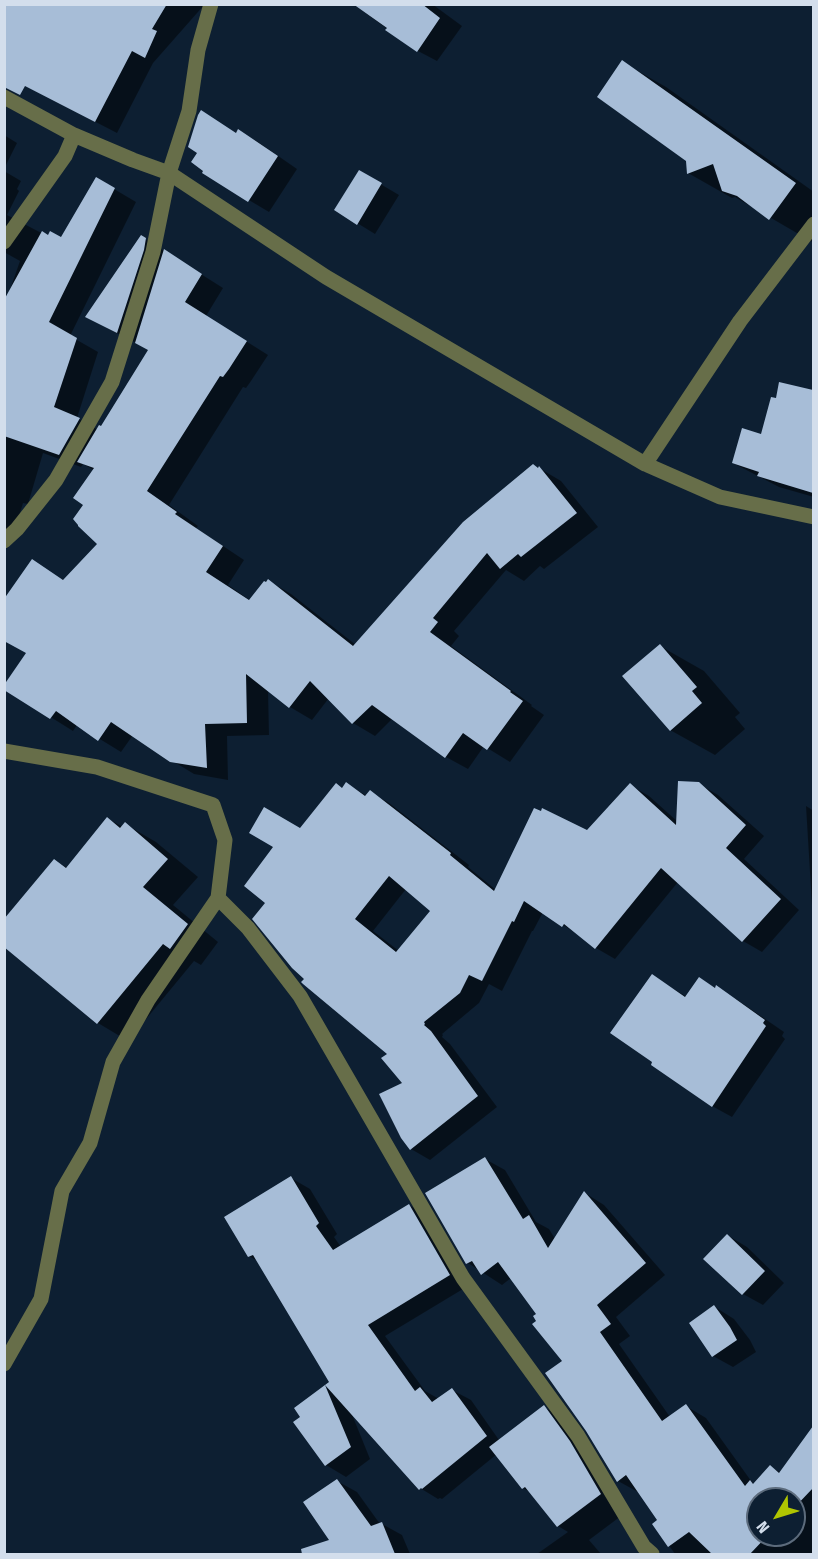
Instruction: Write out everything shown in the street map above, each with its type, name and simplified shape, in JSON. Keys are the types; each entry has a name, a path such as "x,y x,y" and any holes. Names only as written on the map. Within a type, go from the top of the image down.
{"street":[{"path":"4,542 56,480 112,382 153,252 169,173 189,111 198,50 211,4"},
{"path":"4,97 74,135 169,173 326,277 645,464 720,497 813,517"},
{"path":"4,242 65,156 74,135"},
{"path":"645,464 740,321 813,224"},
{"path":"4,751 97,767 213,805 225,840 218,898 148,1000 113,1062 90,1143 62,1191 41,1299 4,1364"},
{"path":"218,898 248,928 300,996 463,1278 578,1436 644,1547 652,1554"}],"building":[{"path":"4,4 167,4 152,29 157,31 145,58 132,51 95,122 25,86 20,95 4,87"},
{"path":"353,4 422,4 440,18 417,52"},
{"path":"622,60 796,183 769,220 737,196 722,191 713,164 687,174 686,161 597,97"},
{"path":"201,110 236,133 238,129 278,156 248,202 202,173 203,171 191,162 197,153 188,147"},
{"path":"359,170 382,183 357,225 334,210"},
{"path":"96,177 115,188 49,322 77,338 54,407 80,418 59,455 4,436 4,300 42,231 48,235 50,231 61,237"},
{"path":"141,235 146,238 144,250 117,333 85,317"},
{"path":"164,249 202,274 185,302 247,341 223,377 220,376 147,491 177,512 175,514 223,546 206,572 249,600 268,579 353,646 463,522 533,464 538,468 539,466 577,513 521,557 518,554 500,569 487,553 433,618 438,622 430,632 523,701 487,750 463,733 445,758 372,705 352,724 310,681 289,708 246,674 247,723 205,724 207,768 170,762 111,722 98,741 56,711 50,719 4,690 4,685 26,653 4,641 4,599 32,559 63,580 97,544 73,519 83,505 73,498 94,468 77,462 148,350 135,343"},
{"path":"779,382 813,390 813,493 757,476 759,472 732,463 742,428 761,434 771,397 776,398"},
{"path":"660,644 697,687 692,691 702,703 670,731 622,676"},
{"path":"678,781 699,782 746,825 726,848 781,899 742,942 661,868 595,949 564,924 562,927 524,901 482,981 469,975 460,993 424,1022 478,1096 410,1150 401,1138 379,1094 402,1083 381,1058 387,1054 301,982 304,979 292,968 252,919 265,903 244,886 273,847 249,833 264,807 300,828 336,783 342,788 346,782 365,796 370,790 451,853 450,855 494,891 534,808 541,811 542,808 587,830 630,783 676,825","holes":["389,876 430,911 396,952 355,919"]},
{"path":"107,817 120,828 125,822 168,859 143,887 188,924 170,949 163,944 97,1024 4,947 4,919 54,859 66,868"},
{"path":"652,974 685,997 699,977 715,988 716,985 765,1020 763,1023 766,1026 712,1107 651,1065 652,1062 610,1033"},
{"path":"485,1157 523,1219 529,1215 548,1248 584,1191 646,1263 597,1305 611,1324 600,1332 662,1421 686,1404 745,1486 750,1480 753,1484 770,1465 779,1473 813,1426 813,1488 806,1495 806,1487 746,1487 746,1547 757,1547 750,1554 712,1554 689,1532 668,1547 652,1524 657,1520 626,1475 617,1482 586,1431 545,1373 562,1361 532,1324 536,1321 533,1316 536,1314 498,1262 481,1275 472,1261 466,1264 425,1193"},
{"path":"291,1176 319,1223 316,1226 333,1250 409,1204 450,1275 368,1325 415,1391 420,1387 432,1402 452,1388 487,1436 422,1489 419,1490 325,1385 329,1382 253,1255 248,1257 224,1217"},
{"path":"727,1234 765,1271 742,1295 703,1259"},
{"path":"714,1305 737,1340 712,1357 689,1323"},
{"path":"325,1385 351,1447 325,1466 293,1422 300,1417 294,1408"},
{"path":"544,1405 570,1441 601,1494 557,1527 525,1487 522,1489 489,1447"},
{"path":"337,1479 371,1526 382,1522 395,1554 302,1554 301,1549 329,1540 303,1502"}]}
